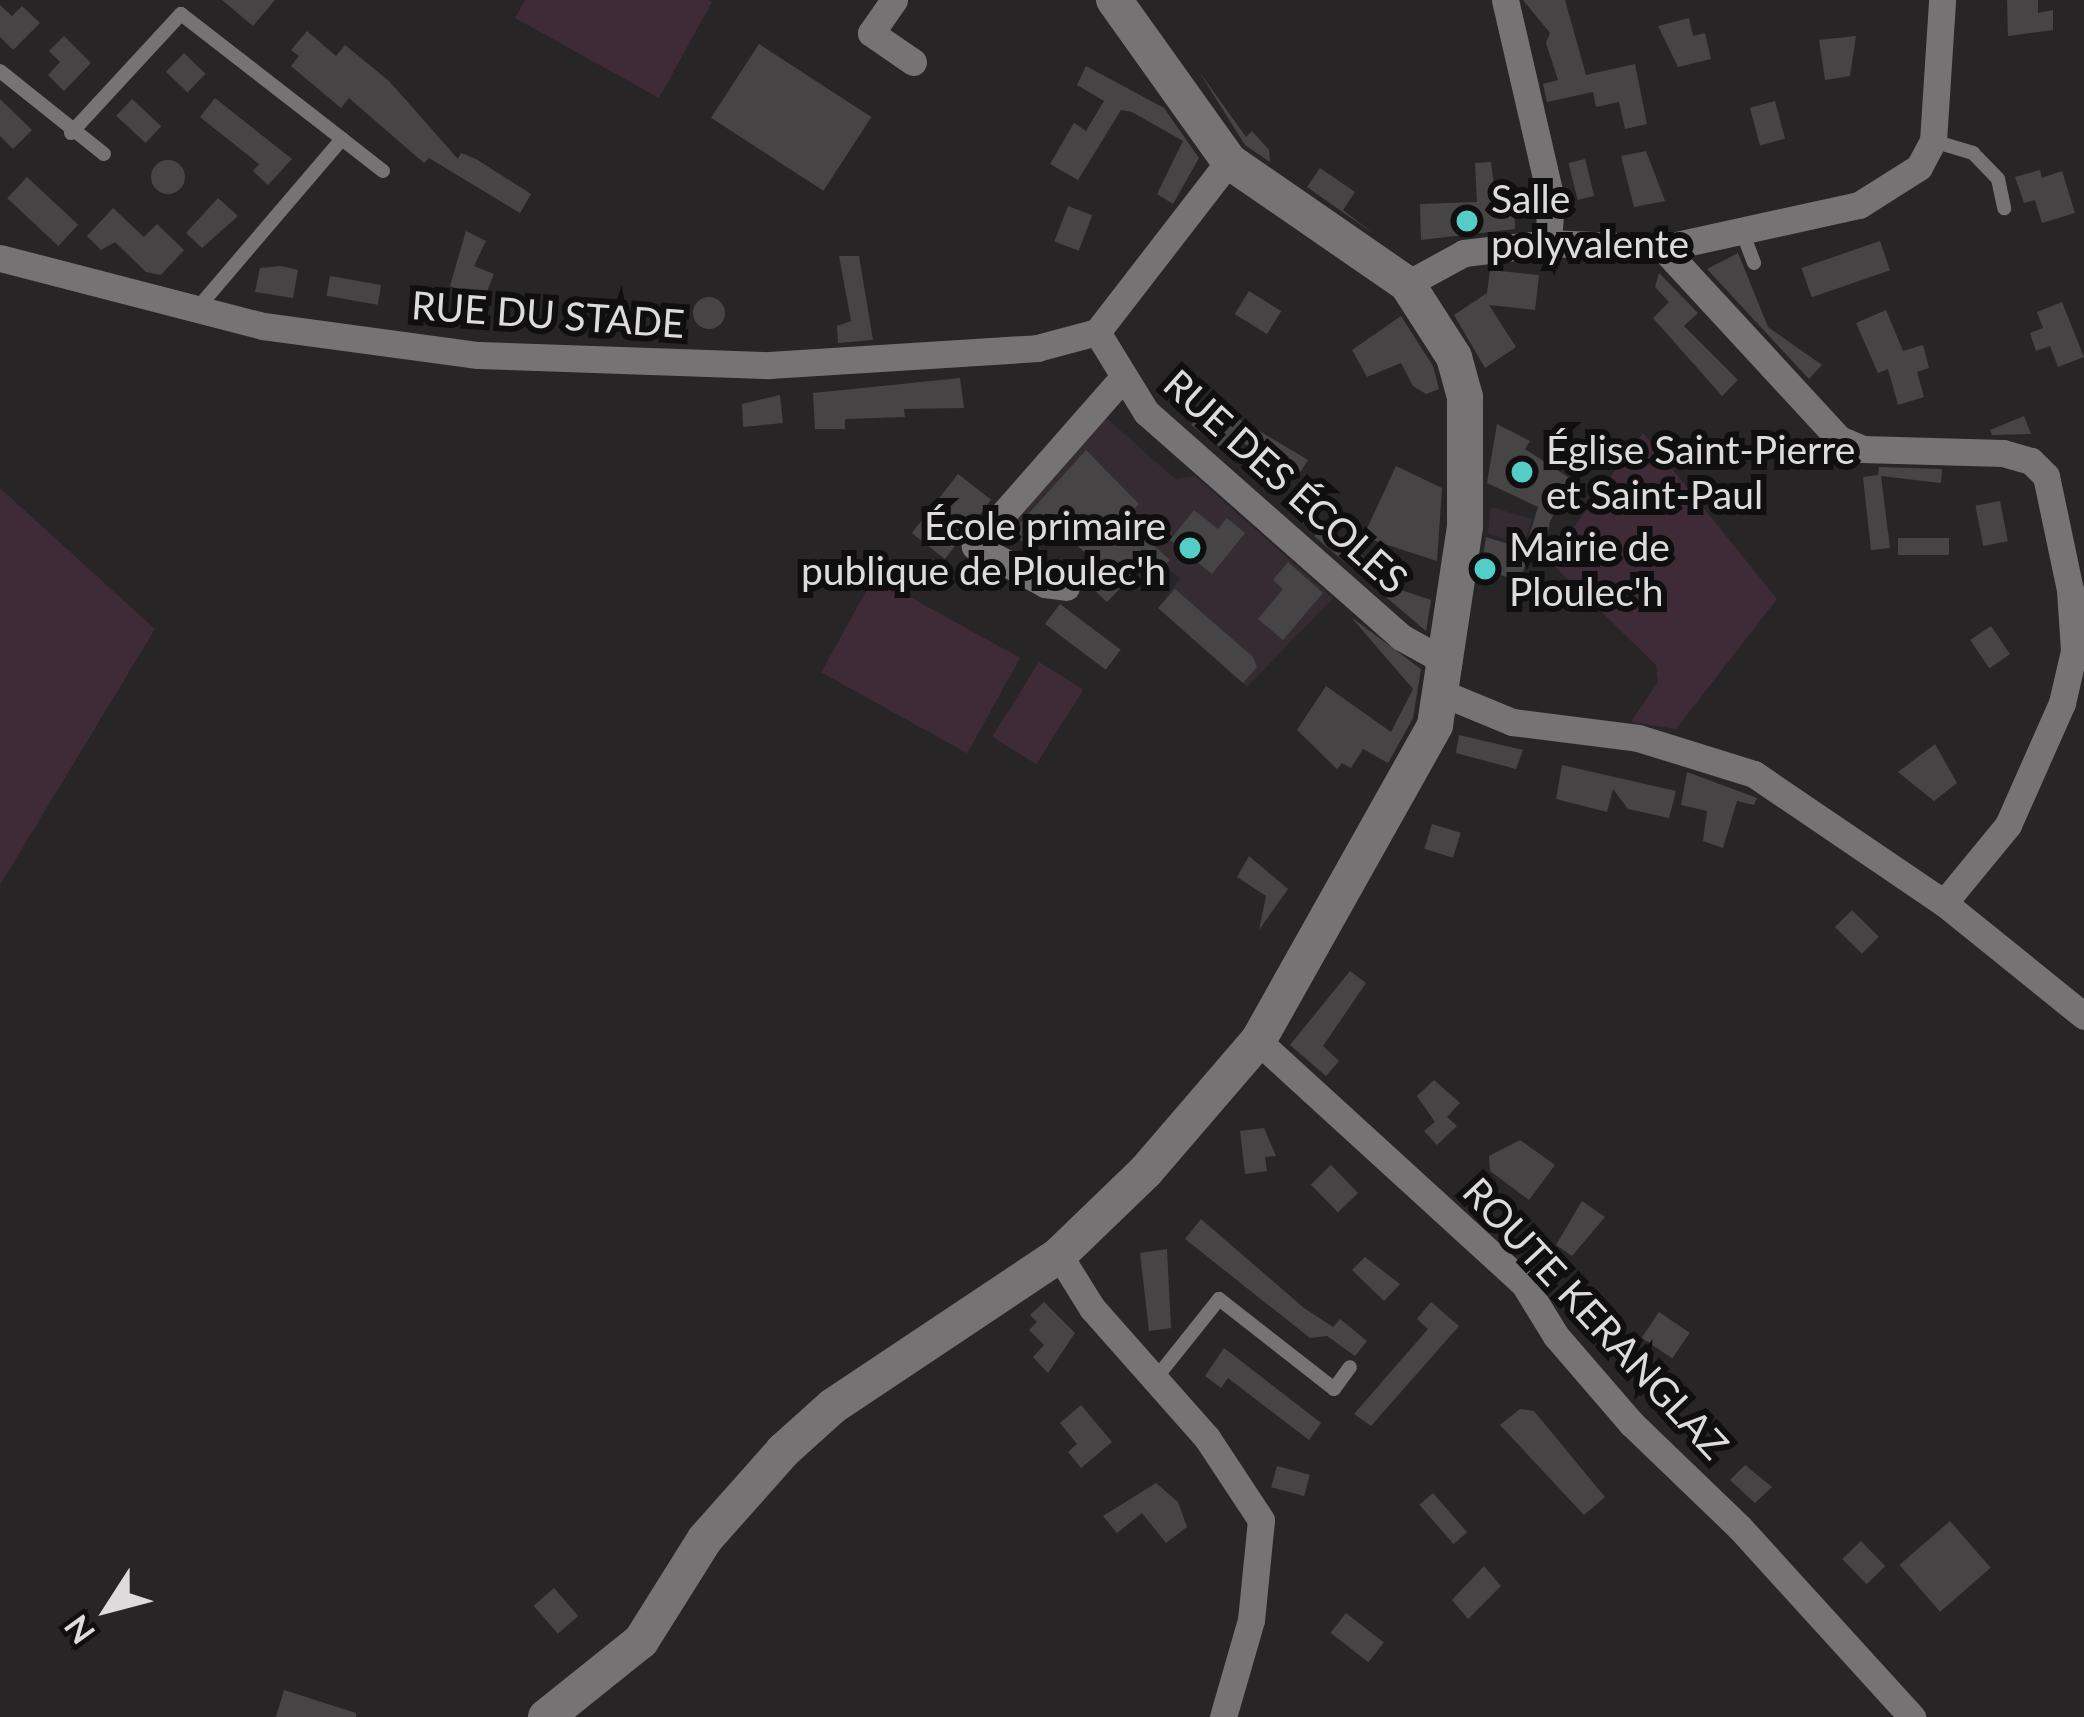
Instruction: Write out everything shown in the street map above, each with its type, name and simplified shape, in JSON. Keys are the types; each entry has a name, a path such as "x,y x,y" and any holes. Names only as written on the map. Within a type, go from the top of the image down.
{"street":[{"path":"894,0 871,33 913,62"},
{"path":"546,1717 641,1641 705,1539 783,1450 832,1406 1059,1256 1146,1171 1258,1041 1415,772 1445,678 1466,526 1465,397 1443,336 1406,284 1229,161 1114,0"},
{"path":"1504,0 1551,199 1548,242"},
{"path":"1406,284 1464,253 1548,242 1663,248 1743,234 1890,192 1919,167 1933,141 1942,0"},
{"path":"1097,332 1229,161"},
{"path":"1663,248 1839,439 1862,449 2003,453 2031,460 2046,476 2070,590 2074,651 2062,704 2008,825 1944,903"},
{"name":"RUE DU STADE","path":"0,258 195,311 478,355 769,365 1037,348 1097,332"},
{"name":"RUE DES ÉCOLES","path":"1097,332 1120,381 1331,579 1445,678 1512,722 1638,738 1754,774 1944,903 2084,1016"},
{"path":"1066,586 1045,584 975,546 1120,381"},
{"name":"ROUTE KERANGLAZ","path":"1258,1041 1483,1242 1631,1423 1740,1528 1912,1717"},
{"path":"1059,1256 1092,1308 1156,1378 1261,1520 1255,1600 1223,1717"}],"lane":[{"path":"70,133 181,14 383,171"},
{"path":"0,71 70,133 104,154"},
{"path":"195,311 342,139"},
{"path":"1933,141 1973,152 1998,179 2004,208"},
{"path":"1743,234 1754,263"},
{"path":"1156,1378 1219,1299 1334,1390 1350,1367"}],"shaded area":[{"path":"525,0 712,2 659,98 515,18"},
{"name":"École primaire publique de Ploulec'h","path":"1103,415 1175,479 1195,476 1333,598 1247,687 1158,608 1180,579 1165,566 1152,579 1139,568 1107,602 1091,587 1116,561 1056,527 1033,551 1004,529"},
{"path":"1643,433 1777,599 1676,729 1631,722 1658,682 1656,665 1549,561"},
{"path":"0,488 155,629 0,885"},
{"path":"1491,507 1532,519 1523,546 1488,533"},
{"path":"874,577 1020,658 967,753 821,672"},
{"path":"1039,662 1083,690 1036,764 992,737"}],"building":[{"path":"222,0 275,0 253,26"},
{"path":"1523,0 1565,0 1586,75 1635,64 1647,124 1625,129 1619,102 1596,107 1593,92 1547,102 1543,84 1558,80 1546,43 1550,33"},
{"path":"2007,0 2038,0 2038,13 2053,10 2053,30 2008,36"},
{"path":"0,5 12,16 22,6 40,23 13,50 0,37"},
{"path":"1689,18 1693,36 1705,33 1711,59 1678,67 1658,26"},
{"path":"307,31 336,56 345,45 389,81 458,159 461,153 476,159 531,194 520,213 429,158 424,163 349,98 341,108 291,66 299,56 291,50"},
{"path":"64,36 91,63 64,91 48,75 60,62 49,51"},
{"path":"1856,36 1850,76 1825,80 1819,40"},
{"path":"759,44 871,117 823,191 711,118"},
{"path":"184,53 206,74 188,93 166,72"},
{"path":"1086,66 1164,108 1199,158 1173,204 1157,194 1183,141 1132,112 1121,110 1078,180 1050,164 1074,123 1086,131 1104,101 1077,85"},
{"path":"1198,70 1246,137 1252,131 1269,150 1270,162 1245,145"},
{"path":"215,98 292,159 268,185 253,171 259,164 200,117"},
{"path":"0,99 32,130 13,149 0,136"},
{"path":"132,99 161,126 146,143 116,116"},
{"path":"1775,101 1785,139 1760,145 1750,108"},
{"path":"1646,151 1665,201 1634,207 1621,156"},
{"path":"1585,159 1594,196 1578,200 1569,163"},
{"path":"168,160 180,165 185,177 180,189 168,194 156,189 151,177 156,165"},
{"name":"Salle polyvalente","path":"1491,162 1496,201 1514,201 1515,229 1421,240 1420,204 1477,202 1475,163"},
{"path":"1320,168 1355,192 1343,210 1374,234 1307,187"},
{"path":"2040,170 2042,178 2062,171 2075,213 2042,223 2035,200 2024,203 2015,177"},
{"path":"27,177 78,225 58,246 7,198"},
{"path":"218,198 238,216 202,248 186,233"},
{"path":"1068,206 1092,215 1079,251 1054,241"},
{"path":"113,208 144,237 157,224 184,250 161,275 146,272 115,242 101,250 87,236"},
{"path":"466,231 486,241 474,266 494,274 484,299 450,286"},
{"path":"1880,241 1890,270 1812,297 1802,268"},
{"name":"Salle polyvalente","path":"1738,253 1768,327 1822,365 1809,379 1707,269"},
{"path":"839,256 859,256 873,340 838,343 837,326 851,321"},
{"path":"260,268 298,270 293,298 255,292"},
{"path":"1490,270 1539,275 1535,310 1489,305 1516,347 1485,368 1454,315 1487,293"},
{"path":"1659,273 1698,313 1684,326 1738,380 1722,396 1653,318 1669,302 1655,287"},
{"path":"330,276 381,285 378,305 327,296"},
{"path":"1249,291 1281,311 1267,334 1235,314"},
{"path":"709,297 721,301 725,313 721,325 709,329 697,325 693,313 697,301"},
{"path":"2062,302 2084,357 2058,367 2050,346 2036,351 2030,333 2043,328 2037,312"},
{"path":"1886,310 1903,351 1923,345 1929,368 1917,372 1924,397 1898,405 1888,369 1878,373 1856,323"},
{"path":"1401,316 1433,366 1439,389 1426,394 1413,386 1401,363 1367,377 1352,350"},
{"path":"960,378 964,408 904,409 905,417 845,419 845,429 815,429 813,393"},
{"path":"780,395 783,423 743,427 742,404"},
{"path":"1209,401 1308,460 1297,477 1231,435 1221,448 1191,425"},
{"path":"2024,416 2031,434 1992,435 1990,430"},
{"name":"Église Saint-Pierre et Saint-Paul","path":"1497,424 1530,441 1525,449 1574,481 1550,521 1543,562 1528,557 1520,581 1481,569 1486,537 1525,549 1538,507 1487,483"},
{"path":"1086,450 1139,504 1125,519 1170,560 1152,579 1139,568 1107,602 1091,587 1106,571 1056,527 1033,551 1012,532"},
{"path":"1396,466 1442,488 1437,561 1363,537"},
{"path":"1879,467 1942,469 1941,483 1881,476 1890,548 1871,550 1863,477 1878,475"},
{"path":"958,474 991,500 945,559 912,533"},
{"path":"2000,501 2008,541 1983,546 1975,506"},
{"path":"1194,510 1218,529 1227,518 1245,533 1212,574 1170,540"},
{"path":"1327,526 1404,591 1431,600 1426,631 1314,536"},
{"path":"1898,538 1949,538 1949,555 1898,555"},
{"path":"1288,562 1323,593 1283,640 1258,619 1283,589 1273,580"},
{"path":"1175,589 1253,657 1257,667 1243,683 1158,608"},
{"path":"1060,604 1121,650 1106,670 1045,624"},
{"path":"1351,617 1421,669 1413,718 1388,763 1363,749 1351,768 1342,763 1337,769 1297,730 1326,686 1391,732 1413,689"},
{"path":"1991,626 2010,654 1989,668 1970,640"},
{"path":"1459,735 1523,750 1516,769 1456,753"},
{"path":"1935,744 1957,783 1934,801 1898,772"},
{"path":"1562,765 1676,791 1669,818 1628,809 1613,789 1607,812 1556,799"},
{"path":"1687,772 1757,798 1754,805 1737,801 1723,848 1703,841 1707,811 1681,805"},
{"path":"1432,824 1461,833 1453,858 1424,849"},
{"path":"1249,856 1288,889 1259,930 1266,896 1237,877"},
{"path":"1852,910 1879,937 1862,954 1835,927"},
{"path":"1350,971 1366,983 1323,1046 1339,1061 1326,1076 1290,1045"},
{"path":"1434,1080 1460,1103 1447,1117 1457,1126 1437,1145 1424,1131 1435,1122 1417,1096"},
{"path":"1264,1128 1276,1156 1265,1157 1267,1171 1245,1174 1240,1131"},
{"path":"1520,1140 1555,1165 1529,1200 1490,1171 1489,1156"},
{"path":"1331,1165 1358,1193 1338,1213 1311,1184"},
{"path":"1582,1201 1605,1217 1572,1256 1556,1245"},
{"path":"1201,1219 1304,1308 1333,1327 1340,1319 1367,1341 1355,1356 1327,1336 1310,1338 1185,1239"},
{"path":"1167,1249 1171,1328 1149,1331 1140,1253"},
{"path":"1365,1257 1400,1284 1384,1301 1352,1270"},
{"path":"1044,1302 1075,1333 1048,1373 1033,1357 1044,1345 1029,1330 1037,1322 1030,1315"},
{"path":"1431,1302 1459,1326 1371,1426 1354,1414 1428,1329 1417,1319"},
{"path":"1659,1312 1690,1333 1672,1358 1642,1338"},
{"path":"1224,1348 1321,1423 1309,1440 1228,1378 1221,1388 1205,1376"},
{"path":"1081,1405 1112,1442 1081,1468 1068,1452 1077,1444 1060,1423"},
{"path":"1520,1409 1534,1411 1605,1497 1584,1515 1500,1425"},
{"path":"1745,1465 1772,1487 1755,1503 1730,1480"},
{"path":"1277,1466 1310,1475 1304,1496 1271,1487"},
{"path":"1156,1483 1178,1502 1187,1527 1166,1543 1142,1513 1117,1533 1103,1516"},
{"path":"1433,1493 1467,1532 1454,1544 1419,1505"},
{"path":"1950,1521 1991,1568 1940,1612 1899,1565"},
{"path":"1861,1541 1885,1566 1867,1584 1842,1559"},
{"path":"1484,1566 1501,1586 1468,1619 1452,1600"},
{"path":"554,1588 578,1616 558,1634 534,1606"},
{"path":"1346,1613 1384,1643 1368,1662 1331,1633"},
{"path":"284,1690 356,1713 356,1717 276,1717"}],"place":[{"name":"Salle polyvalente","path":"1467,221"},
{"name":"Église Saint-Pierre et Saint-Paul","path":"1522,472"},
{"name":"École primaire publique de Ploulec'h","path":"1190,548"},
{"name":"Mairie de Ploulec'h","path":"1485,569"}]}
